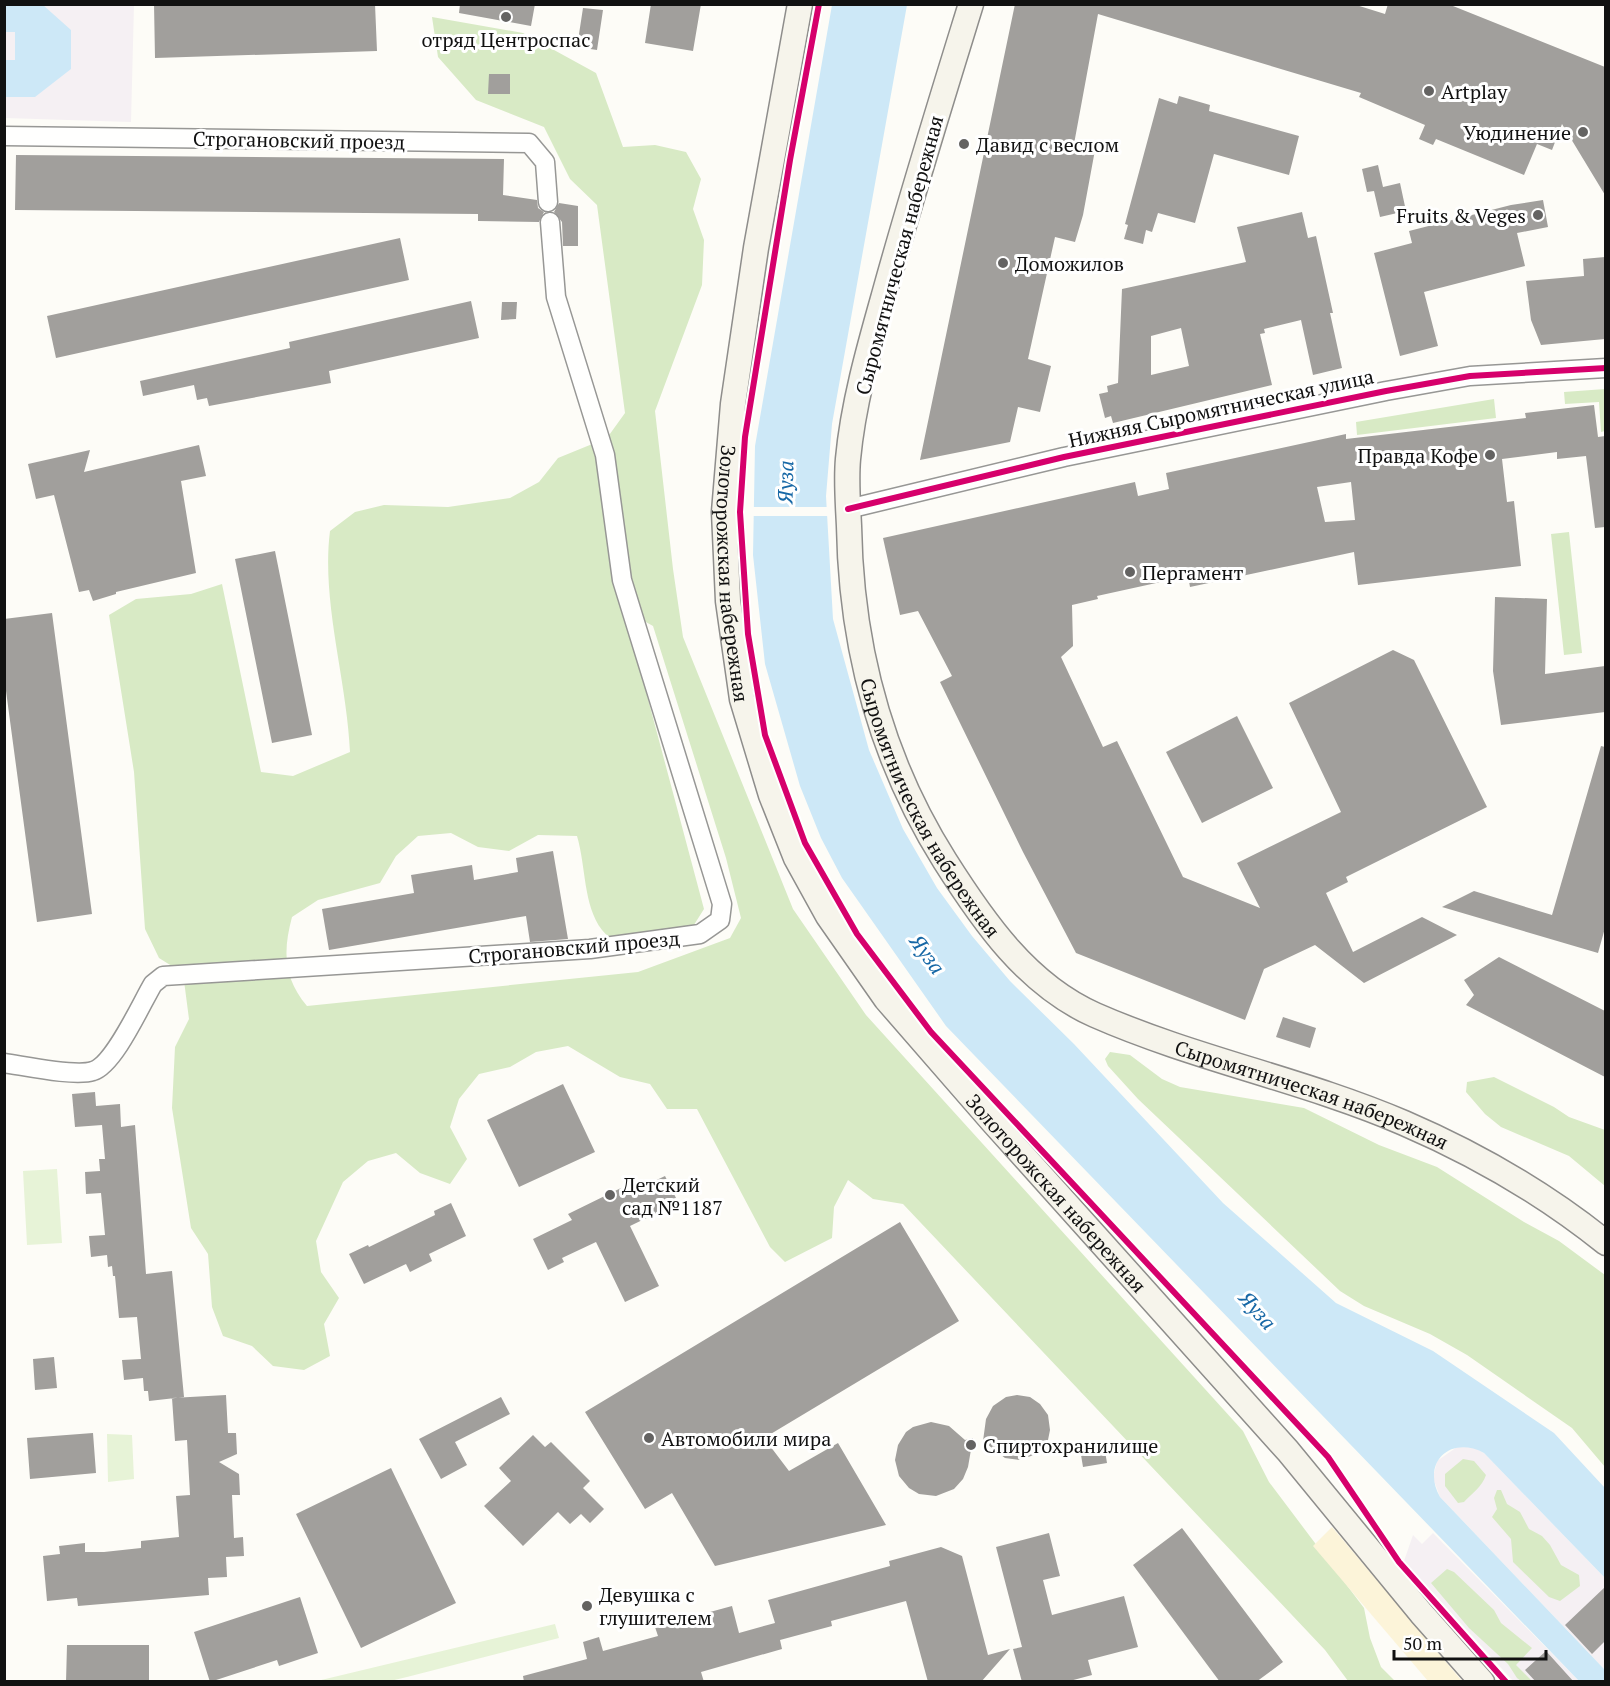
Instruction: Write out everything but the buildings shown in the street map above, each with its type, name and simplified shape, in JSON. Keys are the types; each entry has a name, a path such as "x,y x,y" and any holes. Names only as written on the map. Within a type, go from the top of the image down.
{"main road":[{"name":"Золоторожская набережная","path":"800,4 749,292 733,404 724,512 728,601 742,699 771,795 796,858 828,916 886,999 1288,1451 1482,1682"},
{"name":"Сыромятническая набережная","path":"970,4 898,244 867,358 848,458 850,582 858,639 869,689 902,782 930,838 971,902 1013,955 1054,993 1092,1014 1402,1122 1466,1152 1516,1180 1575,1219 1605,1243"}],"street":[{"name":"Строгановский проезд","path":"4,136 529,143 545,162 548,202"},
{"name":"Строгановский проезд","path":"4,1063 91,1072 110,1057 153,984 163,976 590,949 700,934 720,920 722,904 622,580 605,455 556,297 550,222"},
{"name":"Нижняя Сыромятническая улица","path":"848,509 1064,457 1386,391 1470,376 1605,368"}],"shaded area":[{"path":"5,5 134,5 131,122 5,118"},
{"path":"1471,1446 1484,1453 1605,1578 1605,1670 1440,1497 1433,1478 1437,1461 1457,1447"},
{"path":"1433,1533 1579,1681 1513,1681 1404,1561 1413,1535 1422,1544"}],"green space":[{"path":"432,17 523,33 596,73 623,147 655,145 686,152 701,179 693,209 704,240 702,285 655,411 673,569 683,637 793,909 866,1015 1243,1431 1269,1482 1364,1608 1370,1638 1381,1667 1395,1681 1348,1681 1325,1650 903,1204 873,1199 848,1180 834,1207 832,1238 785,1262 770,1247 697,1109 667,1109 650,1084 620,1077 568,1046 536,1052 510,1067 479,1074 459,1099 450,1127 467,1159 450,1184 420,1173 396,1153 368,1161 343,1182 316,1241 321,1272 339,1298 324,1324 330,1356 304,1370 273,1366 252,1346 223,1336 212,1307 208,1254 191,1228 172,1108 175,1047 189,1019 183,973 159,958 145,929 134,772 109,615 136,599 191,594 222,584 261,772 293,776 350,752 329,585 330,531 355,512 384,505 448,507 510,498 539,482 558,458 607,438 625,413 597,205 570,179 544,127 476,100 438,57","holes":["644,621 653,626 726,858 741,918 730,938 638,972 307,1006 293,985 287,963 287,941 292,917 318,900 380,883 396,856 418,836 451,833 478,847 509,851 538,835 577,836 591,909 602,930 622,950 680,947 704,909 629,628"]},
{"path":"1605,389 1605,431 1601,432 1599,402 1565,404 1564,392"},
{"path":"1494,399 1496,418 1357,435 1356,422"},
{"path":"1569,532 1582,653 1564,655 1551,534"},
{"path":"1110,1052 1130,1055 1162,1079 1180,1087 1304,1108 1379,1145 1437,1167 1524,1222 1559,1241 1605,1275 1605,1467 1572,1428 1467,1355 1430,1334 1364,1306 1340,1291 1138,1099 1108,1066 1105,1059"},
{"path":"1494,1077 1569,1117 1605,1130 1605,1186 1569,1156 1501,1127 1485,1114 1466,1092 1467,1082"},
{"path":"57,1169 62,1243 27,1245 23,1171"},
{"path":"107,1434 132,1435 134,1479 108,1482"},
{"path":"1463,1459 1474,1461 1486,1475 1482,1483 1464,1502 1458,1503 1445,1486 1445,1474"},
{"path":"1497,1490 1501,1490 1507,1504 1520,1512 1529,1529 1542,1536 1550,1545 1561,1565 1579,1575 1580,1586 1560,1601 1549,1597 1513,1562 1511,1539 1492,1517 1497,1509 1494,1498"},
{"path":"1447,1569 1454,1572 1494,1610 1501,1623 1532,1648 1516,1665 1532,1681 1521,1681 1517,1678 1508,1664 1469,1628 1431,1583"},
{"path":"555,1624 559,1638 407,1677 386,1682 317,1681"}],"sand":[{"path":"1332,1527 1462,1681 1428,1681 1313,1546"}],"water":[{"path":"5,4 43,5 71,30 71,69 35,97 5,97 5,60 15,60 15,32 5,32"},
{"name":"Яуза","path":"832,5 907,5 832,424 826,496 833,619 869,750 903,829 937,888 972,936 1010,981 1074,1044 1223,1203 1336,1303 1433,1351 1554,1433 1605,1488 1605,1578 1484,1453 1472,1448 1450,1450 1437,1463 1434,1473 1435,1485 1440,1497 1605,1670 1605,1681 1579,1681 946,1026 842,878 821,838 800,786 765,664 753,555 755,446"}],"pier":[{"path":"749,507 829,507 830,516 749,516"}],"cycle path":[{"path":"819,4 790,160 745,437 740,512 748,634 765,735 805,843 857,934 931,1032 1328,1457 1399,1562 1506,1682"},
{"path":"848,509 1064,457 1386,391 1470,376 1606,368"}],"place":[{"name":"отряд Центроспас","path":"506,17"},
{"name":"Artplay","path":"1429,91"},
{"name":"Уюдинение","path":"1583,132"},
{"name":"Давид с веслом","path":"964,144"},
{"name":"Fruits & Veges","path":"1538,215"},
{"name":"Доможилов","path":"1003,263"},
{"name":"Правда Кофе","path":"1490,455"},
{"name":"Пергамент","path":"1130,572"},
{"name":"Детский сад №1187","path":"610,1195"},
{"name":"Автомобили мира","path":"649,1438"},
{"name":"Спиртохранилище","path":"971,1445"},
{"name":"Девушка с глушителем","path":"587,1606"}]}
